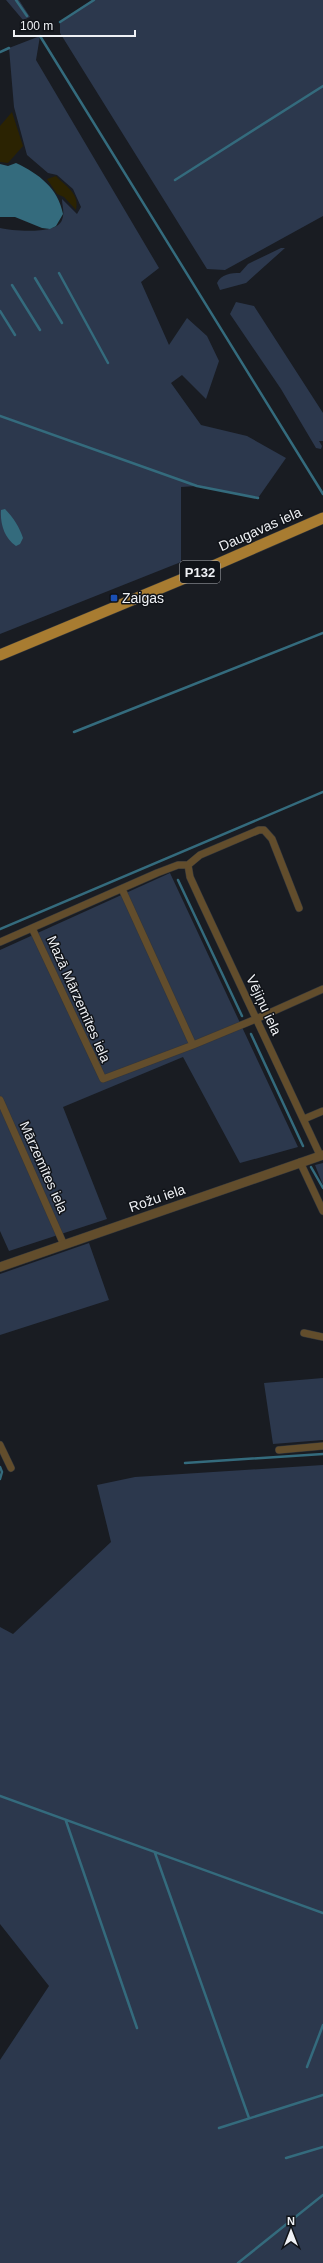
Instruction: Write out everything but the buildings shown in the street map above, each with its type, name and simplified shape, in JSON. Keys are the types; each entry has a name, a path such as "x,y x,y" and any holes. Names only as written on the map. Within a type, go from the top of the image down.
{"main road":[{"name":"Daugavas iela","path":"0,654 323,518"}],"street":[{"path":"0,942 178,865 188,865 200,855 259,830 264,830 272,839 299,908"},
{"name":"Vējiņu iela","path":"188,865 190,876 256,1019 322,1155"},
{"path":"122,888 193,1045 323,989"},
{"name":"Mazā Mārzemītes iela","path":"32,928 102,1079 193,1045"},
{"name":"Mārzemītes iela","path":"0,1100 64,1245"},
{"path":"304,1119 323,1110"},
{"name":"Rožu iela","path":"0,1267 322,1155"},
{"path":"300,1162 323,1211"},
{"path":"304,1333 323,1337"},
{"path":"0,1445 11,1468"},
{"path":"279,1450 323,1446"}],"shaded area":[{"path":"6,0 19,0 30,17 23,20"},
{"path":"94,0 323,0 323,216 225,270 207,269 60,33 60,22"},
{"path":"40,36 36,60 159,268 141,282 169,345 187,318 207,336 219,361 206,399 182,375 171,383 201,425 247,436 286,458 258,498 197,486 181,487 181,562 0,634 0,228 34,231 52,228 58,225 62,220 62,199 77,214 81,207 73,189 57,175 48,173 27,155 14,107 9,48"},
{"path":"16,163 40,177 52,189 57,197 63,214 56,226 50,229 42,228 15,217 0,217 0,164 8,166"},
{"path":"281,248 285,248 246,283 220,290 217,283 221,278 230,274 240,273 248,264"},
{"path":"236,302 254,306 323,413 323,441 319,441 322,446 321,449 316,448 281,389 230,314"},
{"path":"5,509 16,523 23,538 20,544 16,546 8,539 2,525 1,510"},
{"path":"170,873 298,1147 240,1163 183,1057 63,1107 107,1219 9,1251 0,1231 0,950"},
{"path":"323,1163 323,1185 315,1165"},
{"path":"89,1243 109,1300 0,1335 0,1274"},
{"path":"323,1378 323,1440 273,1444 264,1383"},
{"path":"323,1465 323,2263 0,2263 0,2060 49,1986 0,1924 0,1627 13,1634 111,1542 97,1485 135,1477"}],"sand":[{"path":"12,112 23,146 8,163 0,162 0,126"},
{"path":"56,176 74,195 77,204 76,210 64,197 57,194 47,179"}],"waterway":[{"path":"16,0 27,16"},
{"path":"60,22 94,0"},
{"path":"40,36 323,494"},
{"path":"0,52 9,48"},
{"path":"175,180 323,86"},
{"path":"59,273 108,363"},
{"path":"35,278 62,323"},
{"path":"12,285 40,330"},
{"path":"0,311 15,335"},
{"path":"0,416 197,486 258,498"},
{"path":"74,732 323,633"},
{"path":"0,929 323,792"},
{"path":"178,880 242,1016"},
{"path":"251,1034 303,1146"},
{"path":"311,1167 323,1188"},
{"path":"185,1463 323,1454"},
{"path":"0,1467 2,1472 0,1479"},
{"path":"0,1796 323,1913"},
{"path":"66,1821 137,2028"},
{"path":"155,1853 249,2118"},
{"path":"307,2067 323,2025"},
{"path":"219,2128 323,2095"},
{"path":"286,2158 323,2147"},
{"path":"238,2263 323,2195"}],"place":[{"name":"Zaigas","path":"114,598"}]}
